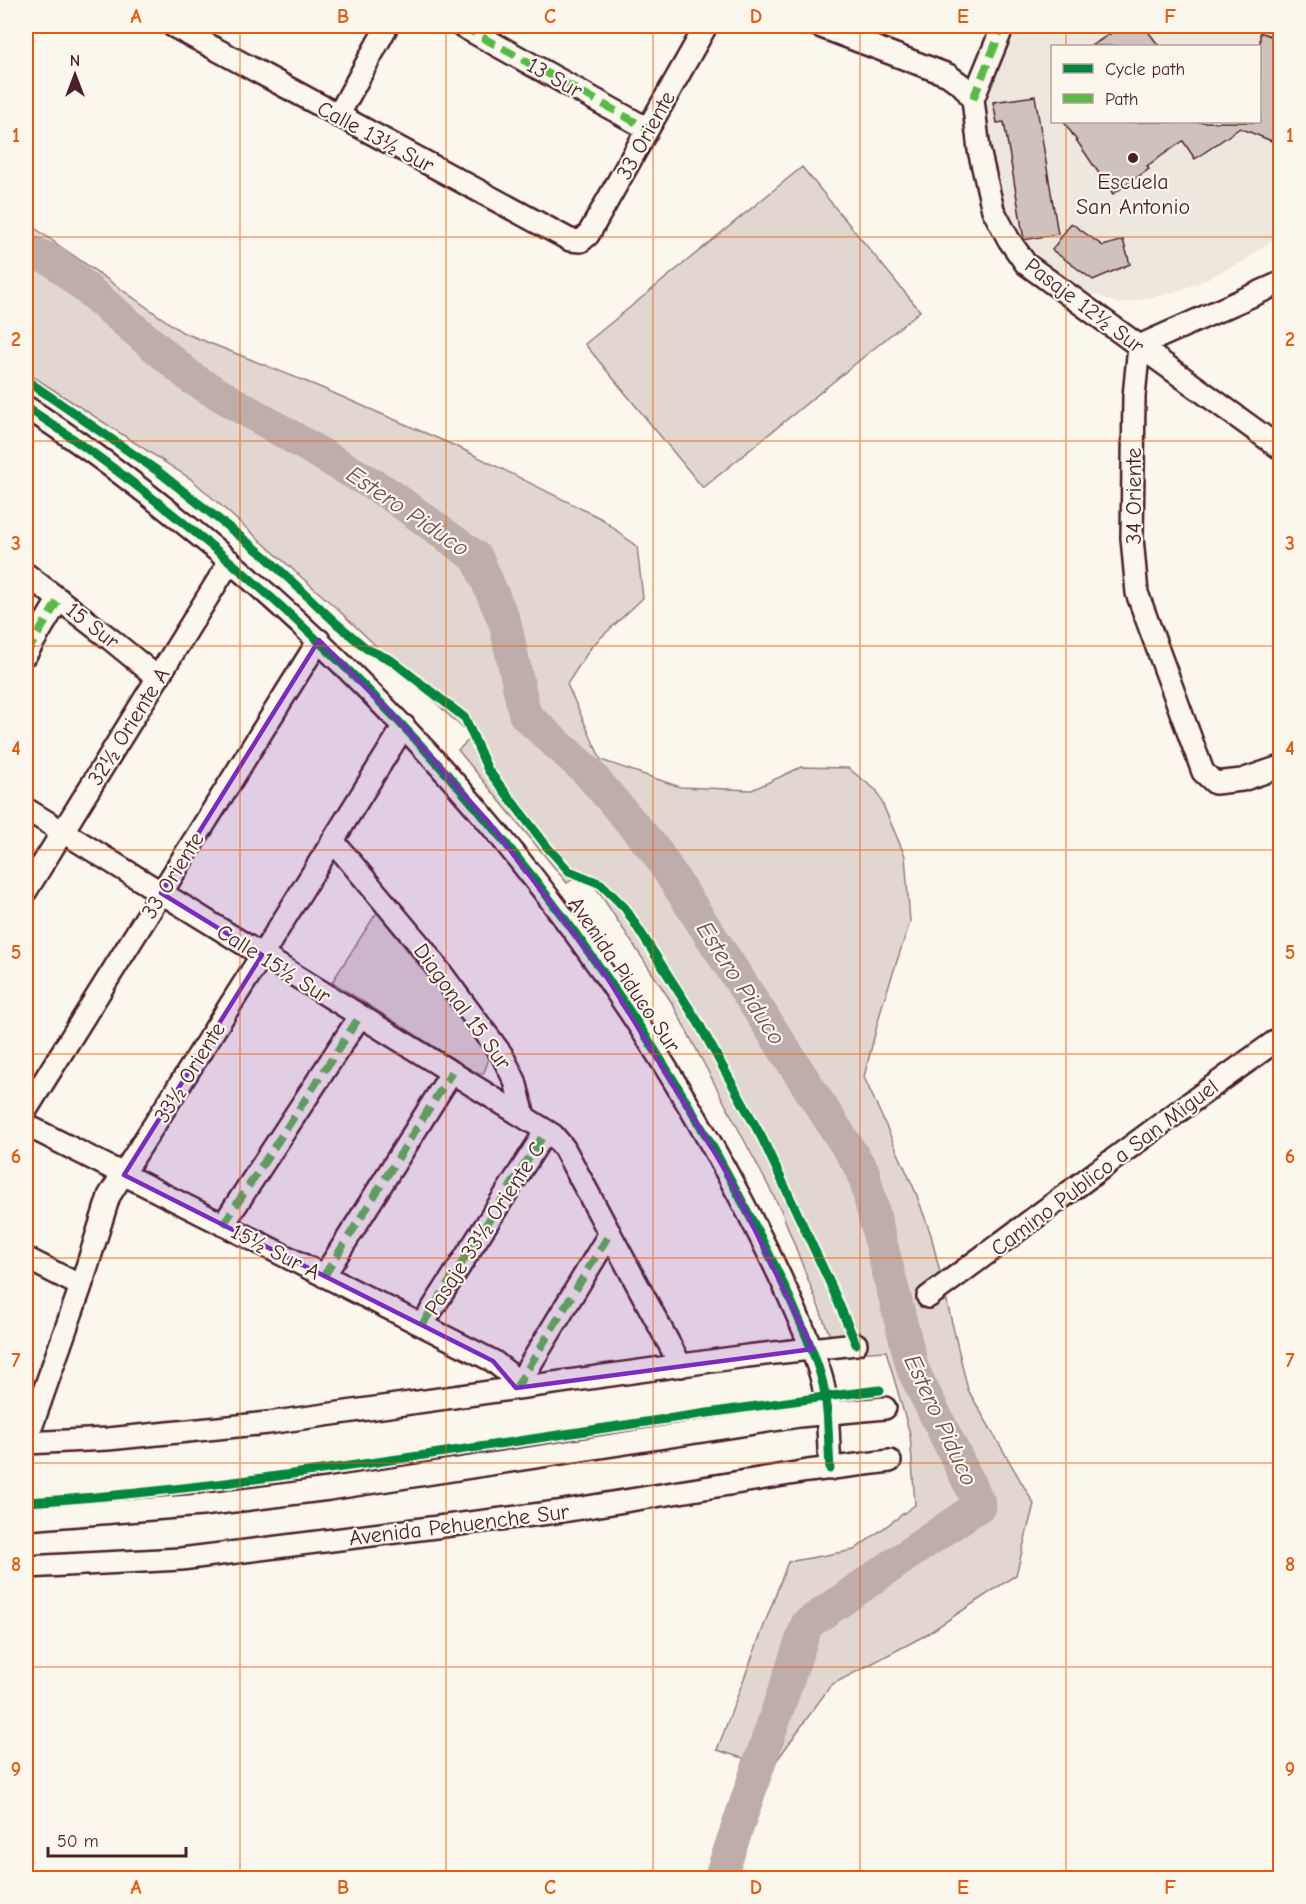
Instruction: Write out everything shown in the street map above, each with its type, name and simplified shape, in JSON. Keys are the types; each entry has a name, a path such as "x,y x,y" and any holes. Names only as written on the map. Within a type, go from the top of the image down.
{"street":[{"name":"Calle 13½ Sur","path":"173,26 570,240 581,241"},
{"path":"338,116 387,26"},
{"name":"13 Sur","path":"462,26 648,129"},
{"name":"33 Oriente","path":"581,241 588,235 706,26"},
{"path":"819,26 948,75 963,86 973,99"},
{"path":"973,99 1002,26"},
{"name":"Pasaje 12½ Sur","path":"973,99 979,150 993,210 1009,240 1026,264 1281,448"},
{"path":"1139,346 1281,283"},
{"name":"34 Oriente","path":"1139,346 1134,396 1132,538 1137,593 1203,772 1215,783 1242,780 1281,767"},
{"name":"Avenida Piduco Sur","path":"26,407 140,487 230,561 319,640 404,726 477,808 533,876 638,1024 732,1181 773,1261 813,1349 823,1382 830,1469"},
{"name":"32½ Oriente A","path":"26,891 230,561"},
{"name":"15 Sur","path":"26,574 158,678"},
{"path":"26,654 59,599"},
{"name":"33 Oriente","path":"26,1110 319,640"},
{"name":"33½ Oriente","path":"27,1432 81,1286 109,1196 404,726"},
{"name":"Calle 15½ Sur","path":"26,809 524,1116"},
{"name":"Diagonal 15 Sur","path":"333,841 424,950 502,1055 515,1081 524,1116"},
{"path":"223,1225 360,1016"},
{"name":"Camino Publico a San Miguel","path":"928,1297 1193,1099 1281,1038"},
{"path":"324,1276 452,1072"},
{"path":"524,1116 546,1131 564,1148 681,1366"},
{"name":"15½ Sur A","path":"26,1125 500,1366 512,1379 516,1388"},
{"name":"Pasaje 33½ Oriente C","path":"422,1325 546,1131"},
{"path":"516,1388 610,1233"},
{"path":"26,1258 81,1286"},
{"path":"27,1432 108,1439 268,1423 856,1344"},
{"path":"26,1519 202,1505 329,1489 800,1416 885,1408"},
{"name":"Avenida Pehuenche Sur","path":"26,1568 204,1557 557,1512 890,1461"}],"highlighted area":[{"path":"319,640 404,726 491,825 605,974 726,1171 813,1349 516,1388 493,1361 124,1175 262,955 161,893"}],"shaded area":[{"name":"Escuela San Antonio","path":"1016,26 1280,26 1280,234 1244,261 1171,293 1119,304 1082,290 1049,268 1022,239 1011,223 993,187 984,108"},
{"path":"802,167 920,311 703,488 585,344"},
{"path":"26,222 182,332 317,386 462,449 602,519 637,547 643,598 592,646 567,684 601,760 680,787 752,790 801,767 848,768 877,791 905,856 910,922 882,1006 864,1077 916,1193 931,1235 968,1390 1034,1504 1016,1575 924,1636 831,1685 772,1767 717,1750 788,1562 854,1550 915,1505 910,1434 886,1351 837,1354 781,1210 672,1003 585,871 567,883 458,750 472,737 334,606 191,479 26,372"},
{"path":"377,912 489,1055 483,1074 471,1070 332,982"}],"building":[{"path":"1122,26 1144,26 1158,45 1093,45"},
{"path":"1260,32 1281,40 1281,128 1274,142 1240,128 1195,159 1183,141 1113,194 1065,123 1261,123"},
{"path":"1035,96 1058,234 1024,240 1004,122 997,123 993,102"},
{"path":"1071,223 1103,246 1123,240 1130,264 1093,280 1052,250"}],"waterway":[{"name":"Estero Piduco","path":"26,250 54,261 193,379 389,494 477,558 505,623 525,715 588,772 655,850 863,1171 913,1370 980,1505 807,1624 720,1878"}],"marked path":[{"path":"462,26 648,129"},
{"path":"973,99 1003,26"},
{"path":"26,654 59,599"},
{"path":"223,1225 360,1016"},
{"path":"324,1276 452,1072"},
{"path":"422,1325 546,1131"},
{"path":"516,1388 610,1233"}],"cycle path":[{"path":"26,380 159,472 266,557 367,649 391,660 465,718 488,770 548,848 569,871 601,884 625,908 698,1022 762,1138 856,1344"},
{"path":"26,407 80,443 158,502 304,627 436,762 498,833 556,907 611,984 663,1063 711,1144 773,1263 816,1360 822,1380 827,1413 830,1469"},
{"path":"26,1502 158,1491 246,1480 691,1415 880,1390"}],"place":[{"name":"Escuela San Antonio","path":"1133,158"}]}
